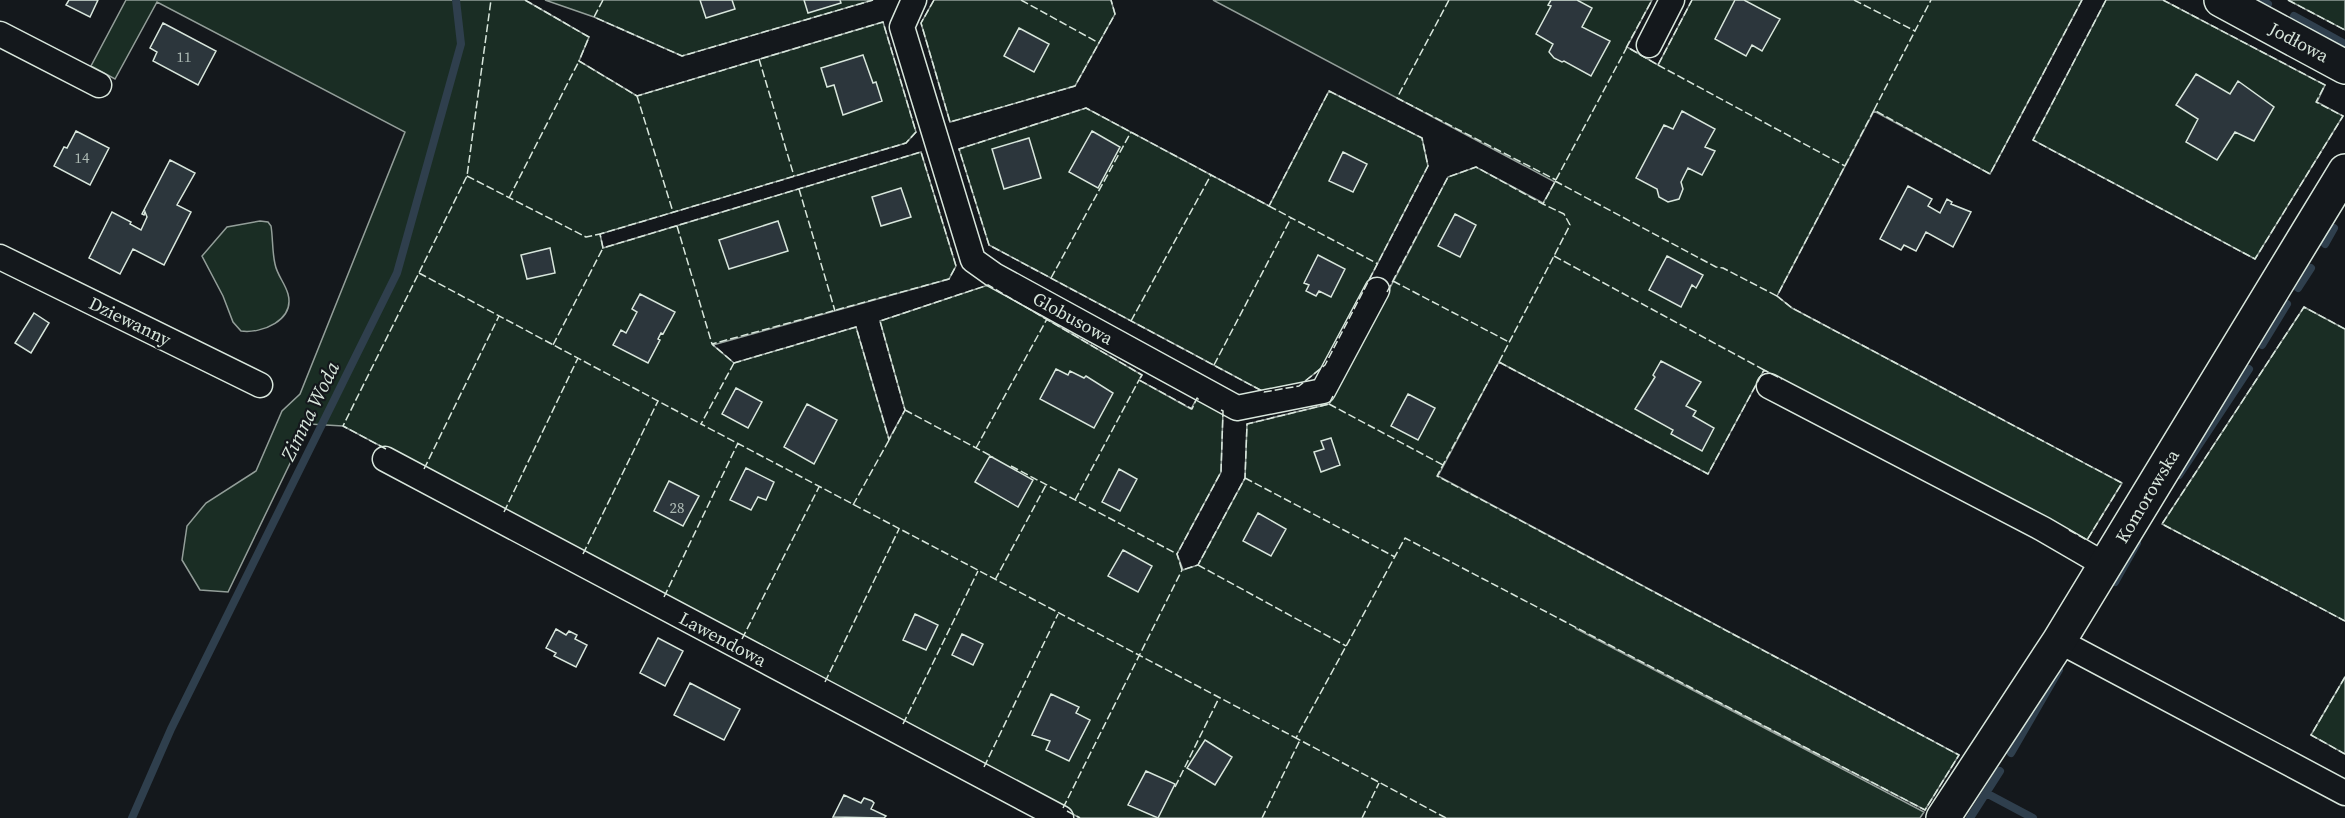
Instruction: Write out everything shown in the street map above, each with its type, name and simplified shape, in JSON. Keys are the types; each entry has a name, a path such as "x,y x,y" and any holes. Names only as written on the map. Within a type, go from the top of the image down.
{"street":[{"name":"Globusowa","path":"914,0 902,27 973,260 994,275 1237,408 1323,391 1377,290"},
{"path":"1649,45 1672,0"},
{"name":"Jodłowa","path":"2221,0 2345,67"},
{"path":"0,34 99,85"},
{"name":"Komorowska","path":"1943,818 2059,641 2345,171"},
{"name":"Dziewanny","path":"0,257 260,385"},
{"path":"1769,386 2043,529 2105,565"},
{"name":"Lawendowa","path":"385,459 1061,818"},
{"path":"2059,641 2345,793"}],"green space":[{"path":"126,0 525,0 589,37 579,61 637,96 883,22 916,132 906,143 600,234 603,248 921,152 956,266 949,279 713,345 734,363 856,327 889,439 905,410 880,321 988,285 1142,375 1139,380 1191,409 1197,398 1223,411 1221,472 1177,554 1183,570 1198,565 1245,478 1247,424 1329,404 1448,177 1476,167 1543,203 1555,182 1213,0 1652,0 1627,47 1658,65 1692,0 2082,0 1990,174 1874,111 1777,296 1792,308 2122,483 2087,540 1764,370 1708,474 1499,362 1438,476 1959,755 1925,810 1575,628 1924,812 1920,818 1080,818 343,426 309,424 228,592 200,590 182,560 187,526 206,503 256,471 282,411 300,394 405,132 157,2 115,79 91,66"},
{"path":"545,0 873,0 682,56 594,17"},
{"path":"934,0 1111,0 1115,14 1075,86 950,122 921,23"},
{"path":"2106,0 2163,0 2325,85 2317,102 2343,116 2255,259 2033,140"},
{"path":"2288,0 2345,0 2345,30"},
{"path":"1329,91 1422,138 1428,166 1325,365 1299,386 1264,392 989,245 959,149 1086,108 1269,206"},
{"path":"260,221 268,222 271,226 275,264 287,290 289,303 287,311 275,323 258,330 241,331 233,322 223,296 202,256 227,227"},
{"path":"2304,307 2345,329 2345,621 2162,524"},
{"path":"2345,677 2345,754 2311,735"}],"building":[{"path":"69,0 98,0 90,17 66,5"},
{"path":"700,0 732,0 735,9 706,18"},
{"path":"804,0 840,0 841,3 808,13"},
{"path":"1551,0 1577,0 1592,8 1582,27 1610,41 1591,76 1554,58 1549,52 1553,44 1536,34 1551,6 1548,5"},
{"path":"1735,0 1744,0 1780,19 1762,51 1752,45 1746,56 1715,39"},
{"path":"163,23 216,51 198,85 153,61 157,52 150,48"},
{"path":"1019,28 1049,44 1034,72 1004,56"},
{"path":"863,55 882,101 843,115 834,85 827,87 821,68"},
{"path":"2196,74 2230,94 2238,81 2274,107 2254,141 2235,132 2217,160 2186,142 2198,119 2176,105"},
{"path":"1682,111 1715,129 1705,147 1715,151 1702,175 1688,168 1681,182 1683,189 1679,199 1668,202 1659,197 1657,189 1636,178 1664,125 1673,129"},
{"path":"76,131 109,148 90,185 54,166"},
{"path":"1092,131 1120,147 1098,188 1069,172"},
{"path":"1029,138 1041,178 1004,189 992,149"},
{"path":"1343,152 1367,164 1353,192 1329,181"},
{"path":"170,160 195,173 177,205 191,212 164,265 133,249 120,274 89,258 112,212 141,230 147,217 145,212 144,215 142,214"},
{"path":"1908,186 1932,199 1928,206 1940,213 1947,199 1952,202 1951,204 1971,212 1953,247 1926,232 1916,251 1904,245 1901,250 1880,239"},
{"path":"901,188 911,217 881,226 872,197"},
{"path":"1455,214 1476,225 1460,257 1438,246"},
{"path":"778,221 788,251 729,269 719,240"},
{"path":"550,248 555,273 527,279 521,255"},
{"path":"1318,255 1345,269 1331,297 1319,291 1316,296 1306,291 1309,285 1304,283"},
{"path":"1667,256 1703,275 1696,288 1692,285 1681,307 1649,290"},
{"path":"640,294 675,312 663,334 661,333 658,339 660,340 648,363 613,345 621,330 626,333 637,312 632,309"},
{"path":"34,313 49,323 31,353 15,343"},
{"path":"1661,361 1701,382 1686,406 1696,411 1693,416 1714,428 1702,451 1671,434 1673,430 1635,409 1655,377 1653,375"},
{"path":"1056,369 1068,375 1070,371 1084,378 1086,376 1113,393 1094,428 1040,399"},
{"path":"736,388 762,402 748,428 722,414"},
{"path":"1408,394 1435,408 1418,440 1391,426"},
{"path":"807,404 837,420 814,464 784,447"},
{"path":"1331,438 1340,465 1321,472 1314,452 1324,449 1321,441"},
{"path":"990,456 1033,480 1018,507 975,482"},
{"path":"746,468 774,482 766,500 758,497 751,510 730,500"},
{"path":"1119,469 1137,479 1120,511 1102,502"},
{"path":"669,481 699,496 683,526 654,511"},
{"path":"1258,513 1286,529 1271,556 1243,541"},
{"path":"1123,550 1152,566 1138,592 1108,576"},
{"path":"915,614 938,625 926,650 903,640"},
{"path":"556,629 566,635 569,631 577,635 575,639 587,645 576,667 554,656 556,653 546,648"},
{"path":"962,634 983,644 973,665 952,655"},
{"path":"658,638 683,651 665,686 640,673"},
{"path":"690,683 740,709 724,740 674,715"},
{"path":"1051,694 1079,707 1076,713 1090,720 1069,761 1046,750 1050,741 1032,735"},
{"path":"1205,740 1232,757 1215,785 1187,768"},
{"path":"1146,771 1175,784 1158,818 1128,805"},
{"path":"844,795 861,803 864,798 872,801 874,803 871,809 886,816 884,818 833,817"}],"waterway":[{"name":"Zimna Woda","path":"132,818 171,729 397,273 461,44 456,0"},
{"path":"2261,0 2268,4"},
{"path":"2294,16 2345,44"},
{"path":"2325,244 2334,228"},
{"path":"2298,288 2311,268"},
{"path":"2262,345 2287,304"},
{"path":"2179,475 2249,369"},
{"path":"2115,582 2137,543"},
{"path":"2011,753 2059,670"},
{"path":"1970,818 2000,771"},
{"path":"1986,793 2033,818"}],"fence":[{"path":"386,449 343,426 467,176 491,0"},
{"path":"525,0 589,37 579,61 637,96 883,22 916,132 906,143 600,234 603,248 921,152 956,266 949,279 712,344 734,363 856,327 889,440 905,410 880,321 988,285 1142,375 1139,380 1192,409 1197,398 1199,400"},
{"path":"603,0 594,17 682,56 873,0"},
{"path":"934,0 921,23 950,122 1075,86 1115,14 1111,0"},
{"path":"1021,0 1099,43"},
{"path":"1449,0 1397,98 1556,180"},
{"path":"1626,48 1652,0"},
{"path":"1387,292 1448,177 1476,167 1543,204 1627,47 1658,65 1692,0"},
{"path":"1854,0 1915,31"},
{"path":"1874,110 1931,0"},
{"path":"2069,530 2087,540 2122,483 1792,308 1777,296 1874,110 1990,174 2082,0"},
{"path":"2106,0 2033,140 2255,259 2343,116 2316,102 2325,85 2163,0"},
{"path":"2288,0 2345,30"},
{"path":"759,59 794,176"},
{"path":"509,198 579,61"},
{"path":"1658,65 1845,166"},
{"path":"1329,91 1422,138 1428,166 1325,365 1299,386 1264,392 989,245 959,149 1086,108 1269,206 1329,91"},
{"path":"637,96 673,212"},
{"path":"1051,278 1131,132"},
{"path":"1131,321 1211,175"},
{"path":"467,176 586,237 600,234"},
{"path":"1555,181 1716,267 1723,268 1777,296"},
{"path":"799,189 835,311"},
{"path":"1499,362 1570,225 1564,214 1543,204"},
{"path":"1269,206 1378,264"},
{"path":"1214,365 1291,218"},
{"path":"677,226 712,344"},
{"path":"553,345 603,248"},
{"path":"1554,256 1764,370"},
{"path":"419,273 701,424"},
{"path":"1393,281 1509,342"},
{"path":"2345,329 2304,307 2162,524 2345,621"},
{"path":"424,469 499,316"},
{"path":"976,448 1047,319"},
{"path":"504,512 578,358"},
{"path":"1446,818 1296,738 1405,538 1925,810 1959,755 1437,476 1499,362 1708,474 1764,370 1782,379"},
{"path":"734,363 701,424 1296,738"},
{"path":"1075,500 1139,380"},
{"path":"1221,410 1223,411 1221,472 1177,554 1182,570 1198,565 1245,478 1247,424 1329,404 1333,396"},
{"path":"583,554 658,401"},
{"path":"1329,404 1443,465"},
{"path":"905,410 993,457"},
{"path":"853,505 889,440"},
{"path":"664,597 738,443"},
{"path":"1011,466 1177,554"},
{"path":"1245,478 1395,557"},
{"path":"995,580 1046,485"},
{"path":"742,639 819,487"},
{"path":"825,682 899,529"},
{"path":"1198,565 1346,646"},
{"path":"1063,808 1182,570"},
{"path":"903,724 978,571"},
{"path":"984,767 1058,614"},
{"path":"2345,677 2311,735 2345,754"},
{"path":"1175,787 1219,698"},
{"path":"1262,818 1300,740"},
{"path":"1362,818 1379,783"},
{"path":"1067,811 1080,818"}]}
